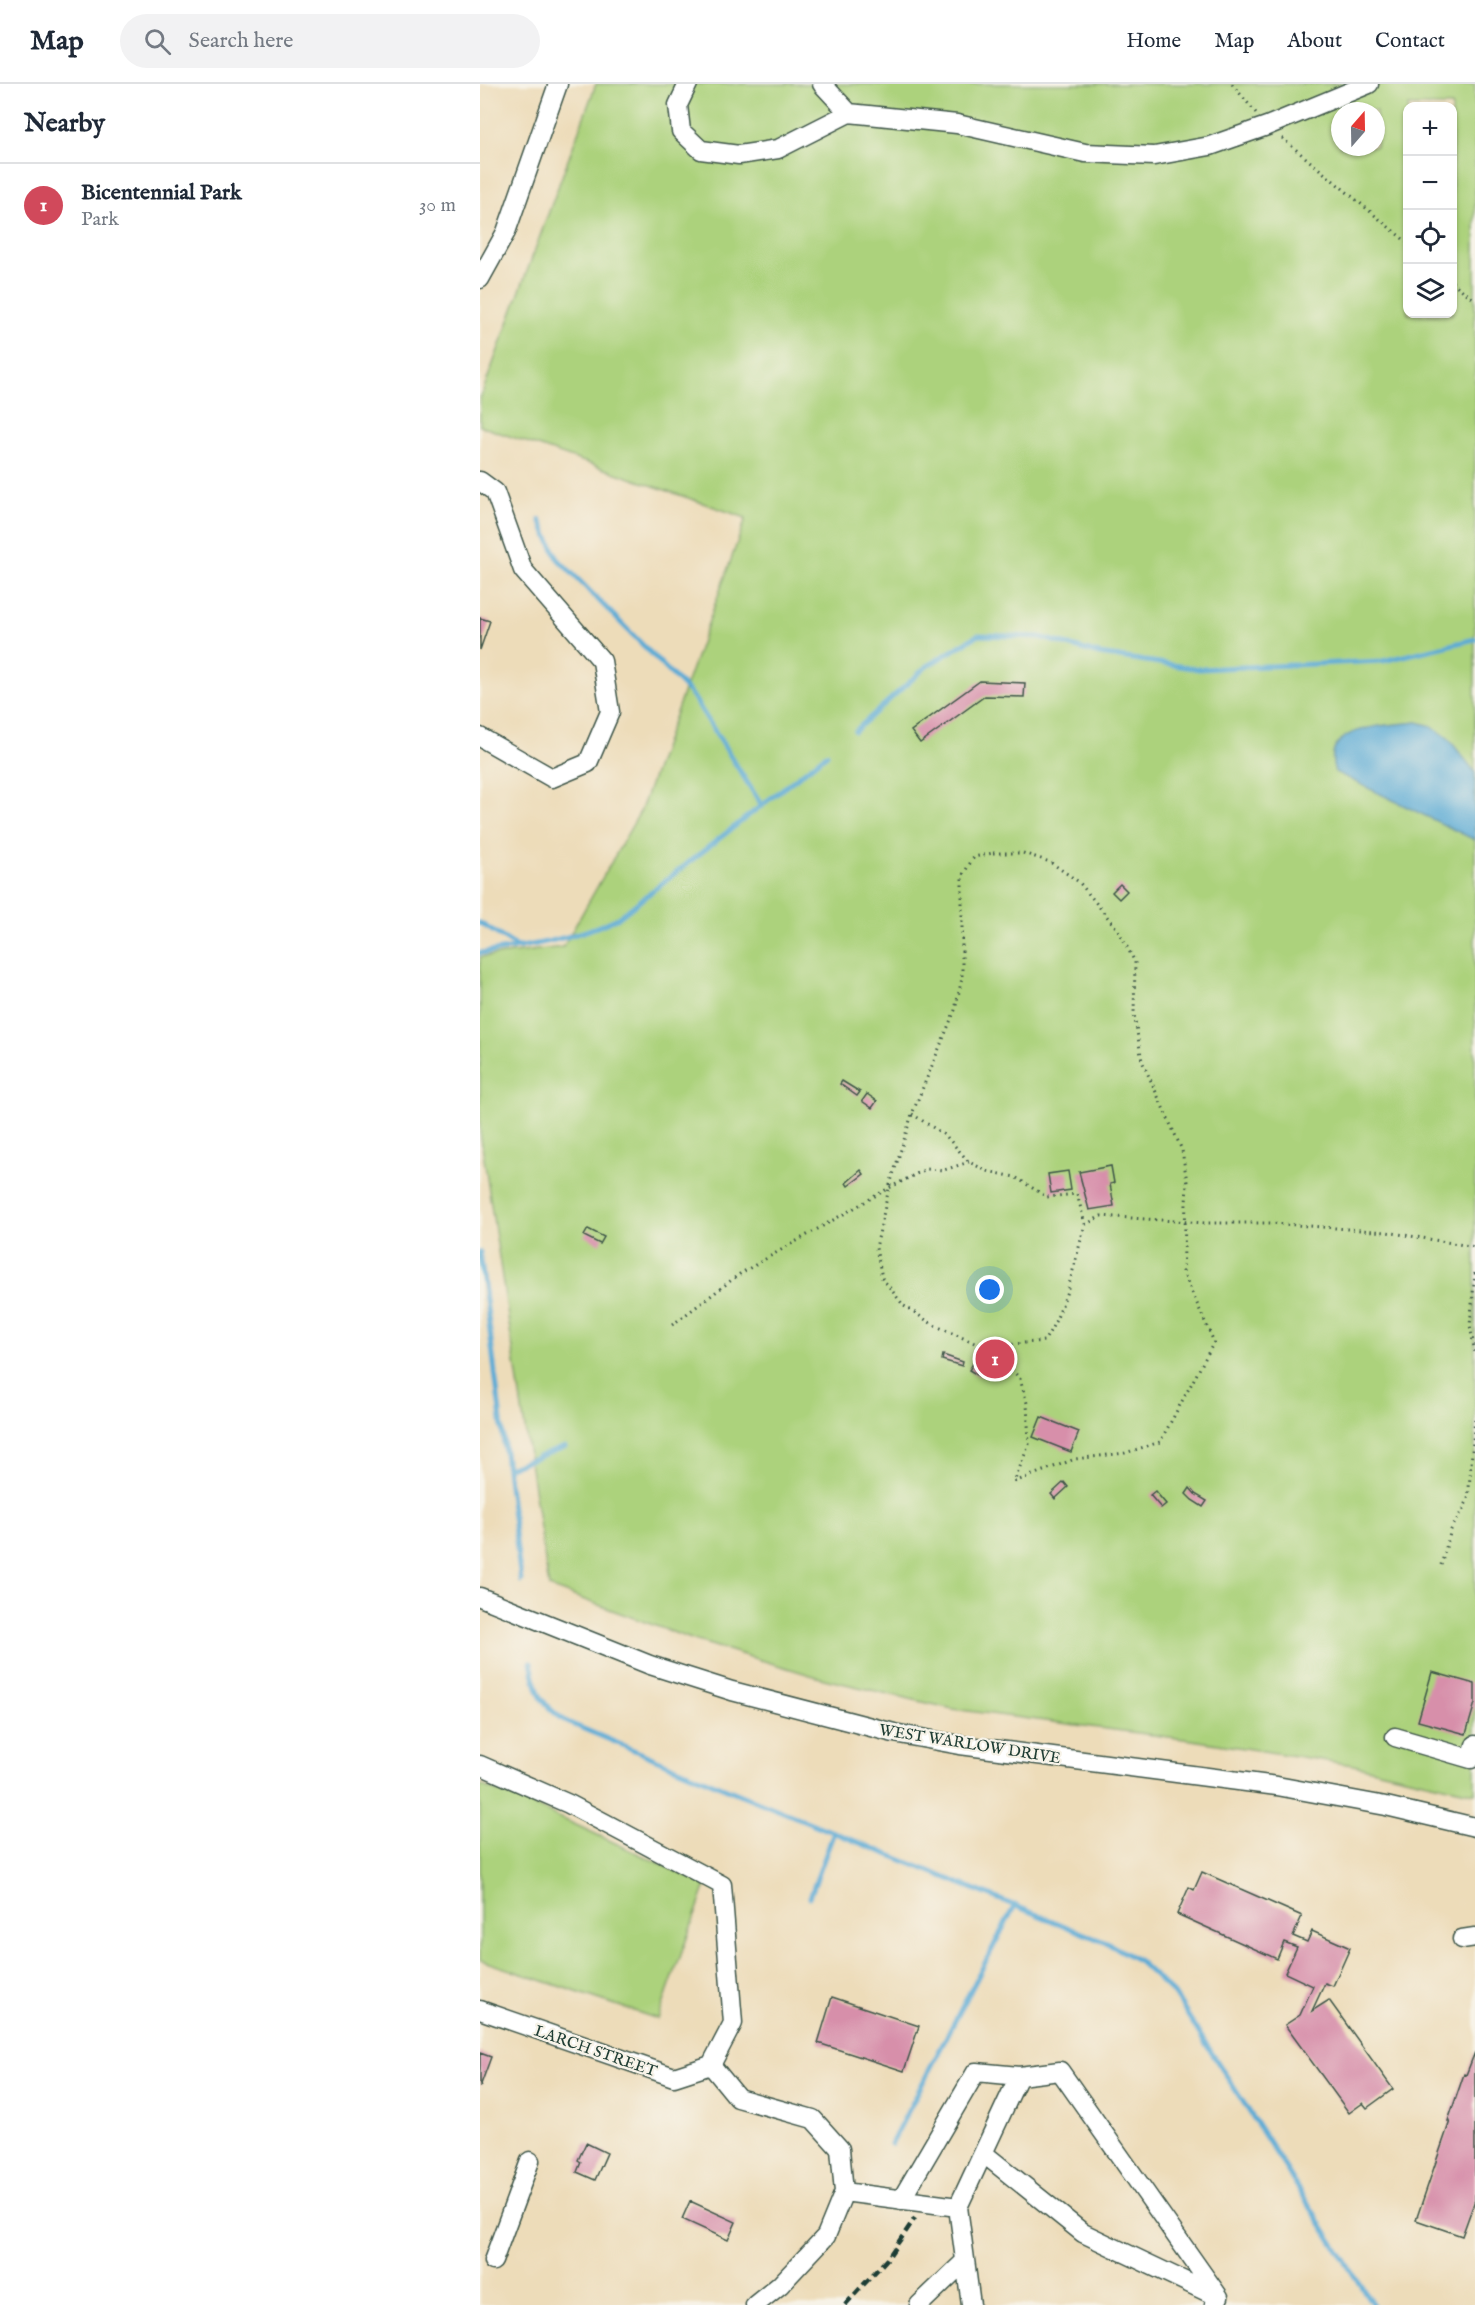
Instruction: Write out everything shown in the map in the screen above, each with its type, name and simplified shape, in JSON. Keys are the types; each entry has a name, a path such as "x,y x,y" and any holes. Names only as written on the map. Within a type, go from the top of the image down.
{"street":[{"path":"480,279 506,232 558,84"},
{"path":"688,84 678,105 681,131 701,150 739,156 778,149 849,113 957,124 1085,153 1154,156 1210,146 1267,126 1369,84"},
{"path":"822,84 849,113"},
{"path":"480,481 495,492 523,570 602,661 610,712 588,763 552,778 480,737"},
{"name":"WEST WARLOW DRIVE","path":"480,1597 650,1665 732,1691 894,1733 960,1744 1277,1786 1374,1803 1475,1827"},
{"path":"1395,1737 1471,1759 1475,1745"},
{"path":"480,1764 569,1804 722,1885 733,2023 711,2065 738,2098 813,2119 840,2149 844,2192 826,2236 780,2285 755,2305"},
{"name":"LARCH STREET","path":"480,2010 674,2077 711,2065"},
{"path":"901,2200 976,2072 1019,2076 1060,2071 1216,2301"},
{"path":"971,2305 958,2207 1019,2076"},
{"path":"983,2153 1083,2233 1216,2301"},
{"path":"493,2261 530,2161"},
{"path":"844,2192 958,2207"},
{"path":"919,2305 965,2261"}],"path":[{"path":"1232,84 1267,126 1403,240"},
{"path":"1457,286 1475,300"},
{"path":"993,853 1023,853 1050,862 1079,882 1118,930 1135,962 1134,1014 1142,1061 1182,1150 1187,1182 1183,1272 1214,1342 1160,1442 1125,1454 1075,1459 1014,1482 1029,1444 1027,1403 1020,1379 1003,1359 933,1325 904,1306 882,1278 876,1248 889,1188 912,1114 956,1010 962,978 962,876 974,857 993,853"},
{"path":"912,1114 946,1136 969,1162 987,1171 1015,1177 1047,1197 1077,1194 1085,1225 1053,1327 1044,1341 1014,1344 989,1351"},
{"path":"672,1326 741,1273 889,1188 926,1169 944,1170 969,1162"},
{"path":"1085,1225 1101,1216 1270,1223 1388,1232 1475,1247"},
{"path":"1475,1273 1470,1325 1475,1353"},
{"path":"1442,1565 1451,1530 1468,1500 1475,1417"}],"green space":[{"path":"596,84 1475,84 1475,1793 1353,1765 1192,1740 953,1709 824,1679 694,1640 549,1587 480,1132 480,957 563,947 641,810 746,518 480,426 480,399"},
{"path":"480,1785 524,1801 706,1885 658,2019 480,1960"}],"water":[{"path":"1417,722 1432,726 1448,738 1475,772 1475,840 1335,772 1333,756 1337,744 1346,736 1374,727"}],"building":[{"path":"480,618 490,621 480,650"},
{"path":"980,681 1025,683 1024,697 985,696 920,743 911,731"},
{"path":"1120,884 1127,891 1119,899 1112,892"},
{"path":"842,1081 860,1092 857,1096 840,1084"},
{"path":"867,1094 877,1101 872,1108 862,1101"},
{"path":"1111,1166 1114,1183 1110,1184 1114,1206 1089,1210 1079,1172"},
{"path":"861,1170 864,1174 848,1186 846,1183"},
{"path":"1068,1171 1071,1190 1051,1193 1048,1174"},
{"path":"588,1229 604,1237 600,1244 584,1236"},
{"path":"943,1355 963,1362 962,1366 942,1360"},
{"path":"974,1362 984,1369 979,1376 969,1370"},
{"path":"1041,1417 1079,1432 1071,1452 1033,1437"},
{"path":"1064,1482 1068,1487 1055,1499 1051,1494"},
{"path":"1190,1488 1207,1501 1203,1507 1186,1494"},
{"path":"1155,1491 1166,1504 1161,1508 1150,1495"},
{"path":"1432,1672 1475,1684 1475,1703 1466,1734 1418,1721"},
{"path":"1202,1872 1302,1916 1293,1936 1307,1942 1312,1931 1350,1948 1333,1986 1325,1983 1312,2011 1329,2000 1393,2089 1367,2108 1363,2103 1349,2113 1285,2025 1300,2015 1313,1986 1285,1973 1297,1947 1284,1942 1277,1959 1177,1914 1189,1887 1194,1890"},
{"path":"832,1997 919,2026 904,2071 818,2043"},
{"path":"1475,2052 1475,2200 1462,2236 1416,2220 1464,2074 1466,2075"},
{"path":"480,2053 491,2057 480,2087"},
{"path":"586,2143 607,2153 595,2180 577,2172 581,2162 578,2160"},
{"path":"690,2201 736,2222 728,2240 682,2219"}],"waterway":[{"path":"540,520 558,559 692,695 762,806"},
{"path":"855,731 927,666 978,635 1040,637 1099,654 1199,669 1383,661 1475,639"},
{"path":"480,953 550,941 618,918 827,754"},
{"path":"480,923 519,948"},
{"path":"480,1252 521,1581"},
{"path":"507,1468 565,1447"},
{"path":"531,1663 541,1697 567,1722 1107,1943 1139,1961 1174,1994 1373,2305"},
{"path":"810,1897 834,1832"},
{"path":"891,2144 1015,1905"}],"railway":[{"path":"845,2305 887,2259 915,2218"}],"place":[{"name":"Bicentennial Park","path":"995,1359"}]}
